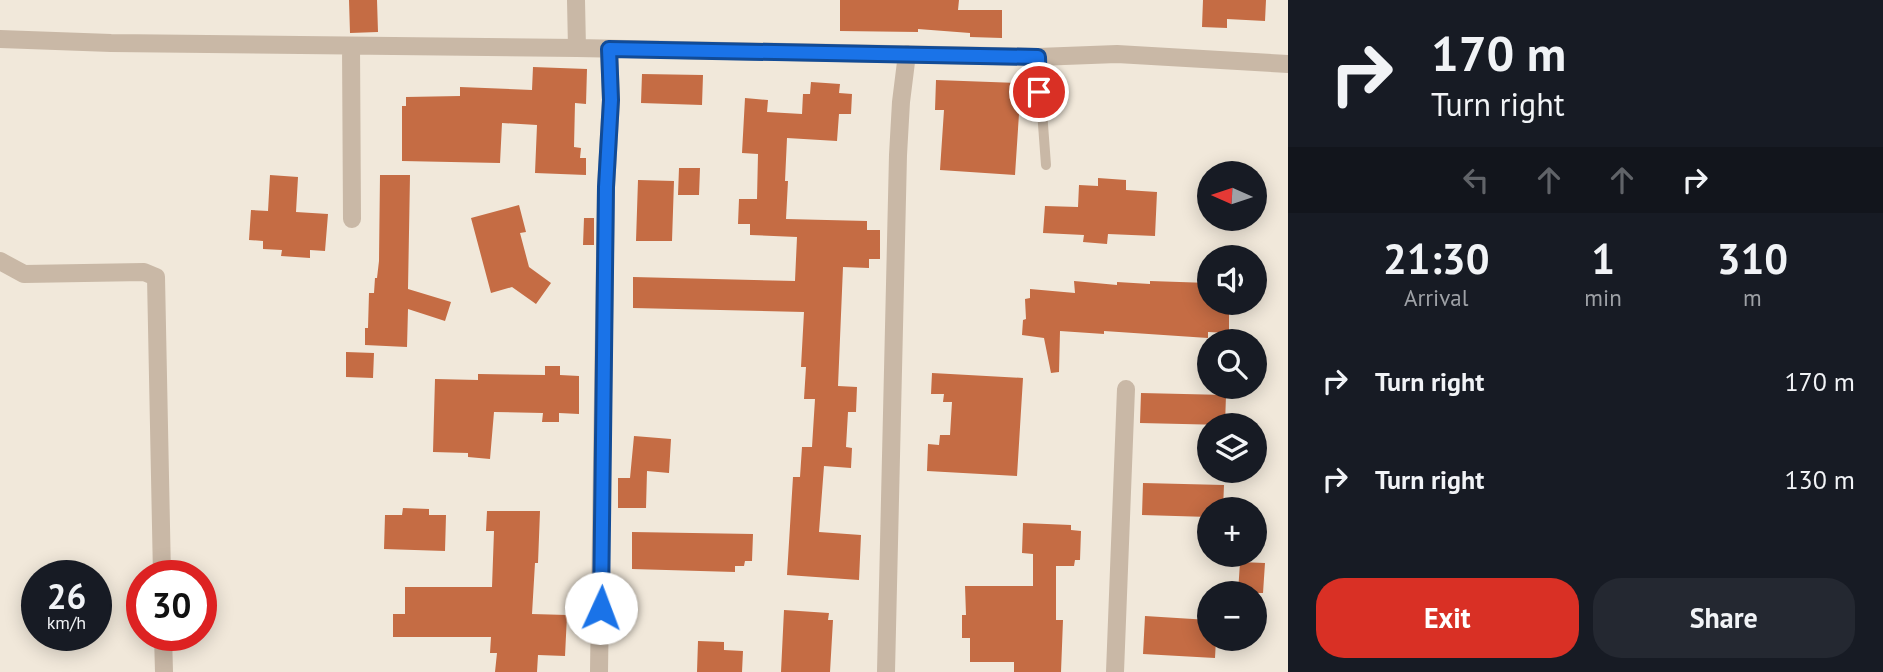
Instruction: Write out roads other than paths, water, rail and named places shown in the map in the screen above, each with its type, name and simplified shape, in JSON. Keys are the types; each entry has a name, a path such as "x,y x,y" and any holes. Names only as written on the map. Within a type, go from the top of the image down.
{"street":[{"path":"576,0 577,48"},
{"path":"0,39 1038,57 1117,54 1288,64"},
{"path":"351,46 352,219"},
{"path":"599,672 606,187 611,100 609,49"},
{"path":"886,672 898,155 901,102 908,54"},
{"path":"0,261 24,274 144,272 156,277 162,560"},
{"path":"1115,672 1126,389"},
{"path":"163,651 164,672"}],"lane":[{"path":"1038,57 1046,165"}]}
